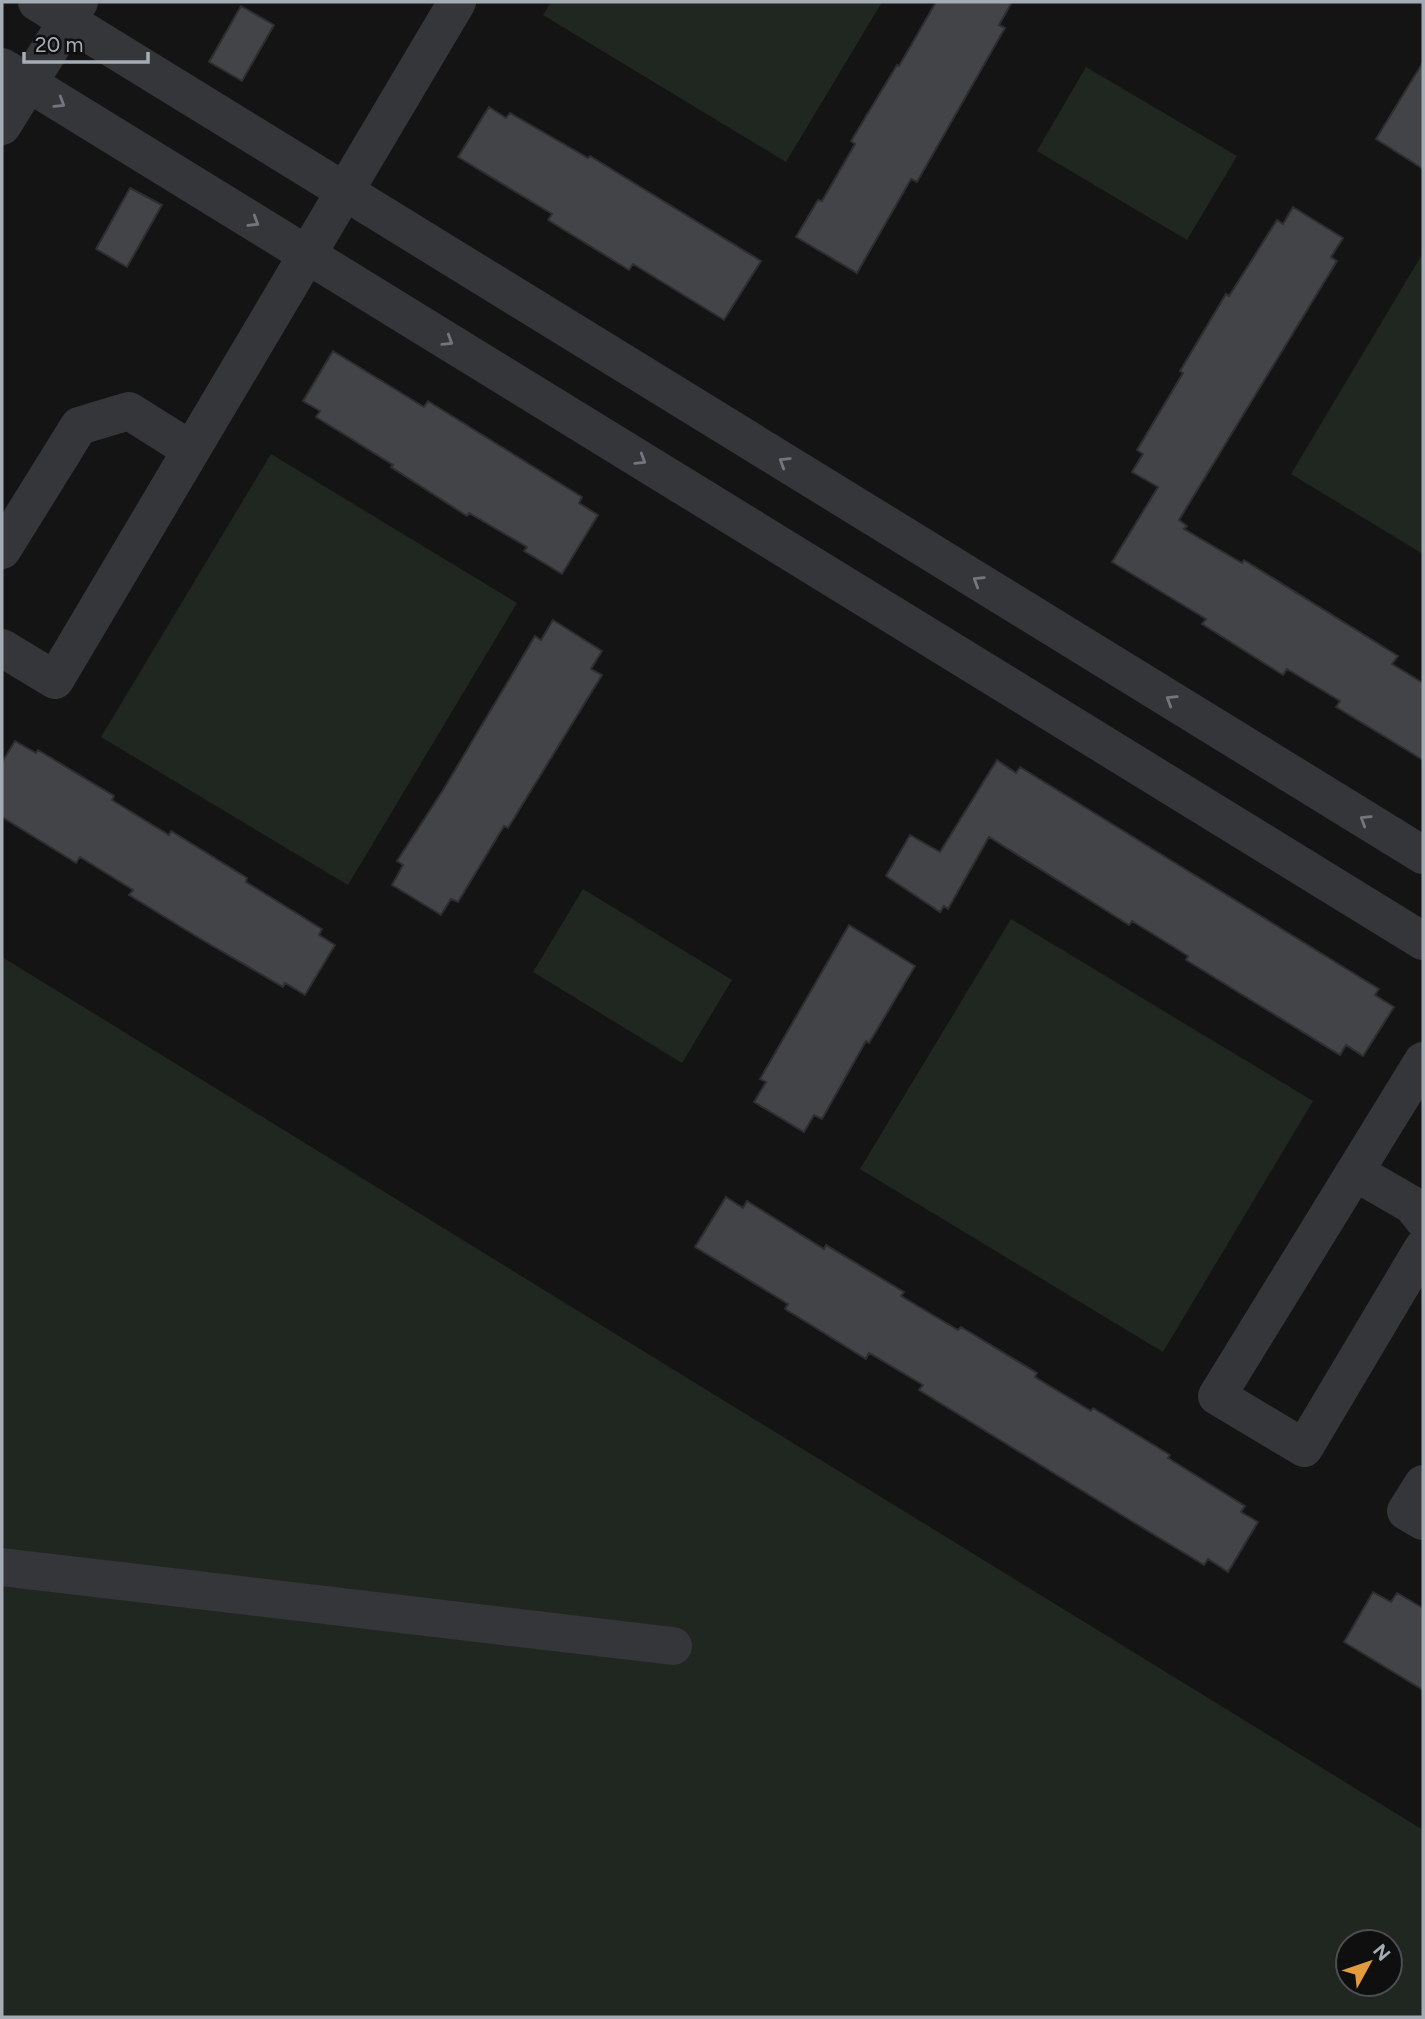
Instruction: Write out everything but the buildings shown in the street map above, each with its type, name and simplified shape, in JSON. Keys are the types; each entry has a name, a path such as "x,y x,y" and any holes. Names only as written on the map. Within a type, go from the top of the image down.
{"street":[{"path":"2,648 55,680 457,2"},
{"path":"2,126 15,75 61,8 345,191 1423,855"},
{"path":"15,75 1423,941"},
{"path":"2,550 79,426 129,411 191,450"},
{"path":"1423,1061 1217,1396 1304,1448 1423,1248"},
{"path":"1355,1172 1412,1205 1423,1219"},
{"path":"1423,1484 1406,1511 1423,1521"},
{"path":"2,1567 673,1646"}],"shaded area":[{"path":"551,2 882,2 786,162 543,15"},
{"path":"1086,67 1237,156 1187,240 1037,151"},
{"path":"1423,253 1423,554 1291,474"},
{"path":"271,454 517,603 348,885 101,737"},
{"path":"583,889 732,980 682,1063 533,972"},
{"path":"1011,919 1313,1101 1163,1352 860,1169"},
{"path":"2,957 1423,1830 1423,2017 2,2017"}]}
